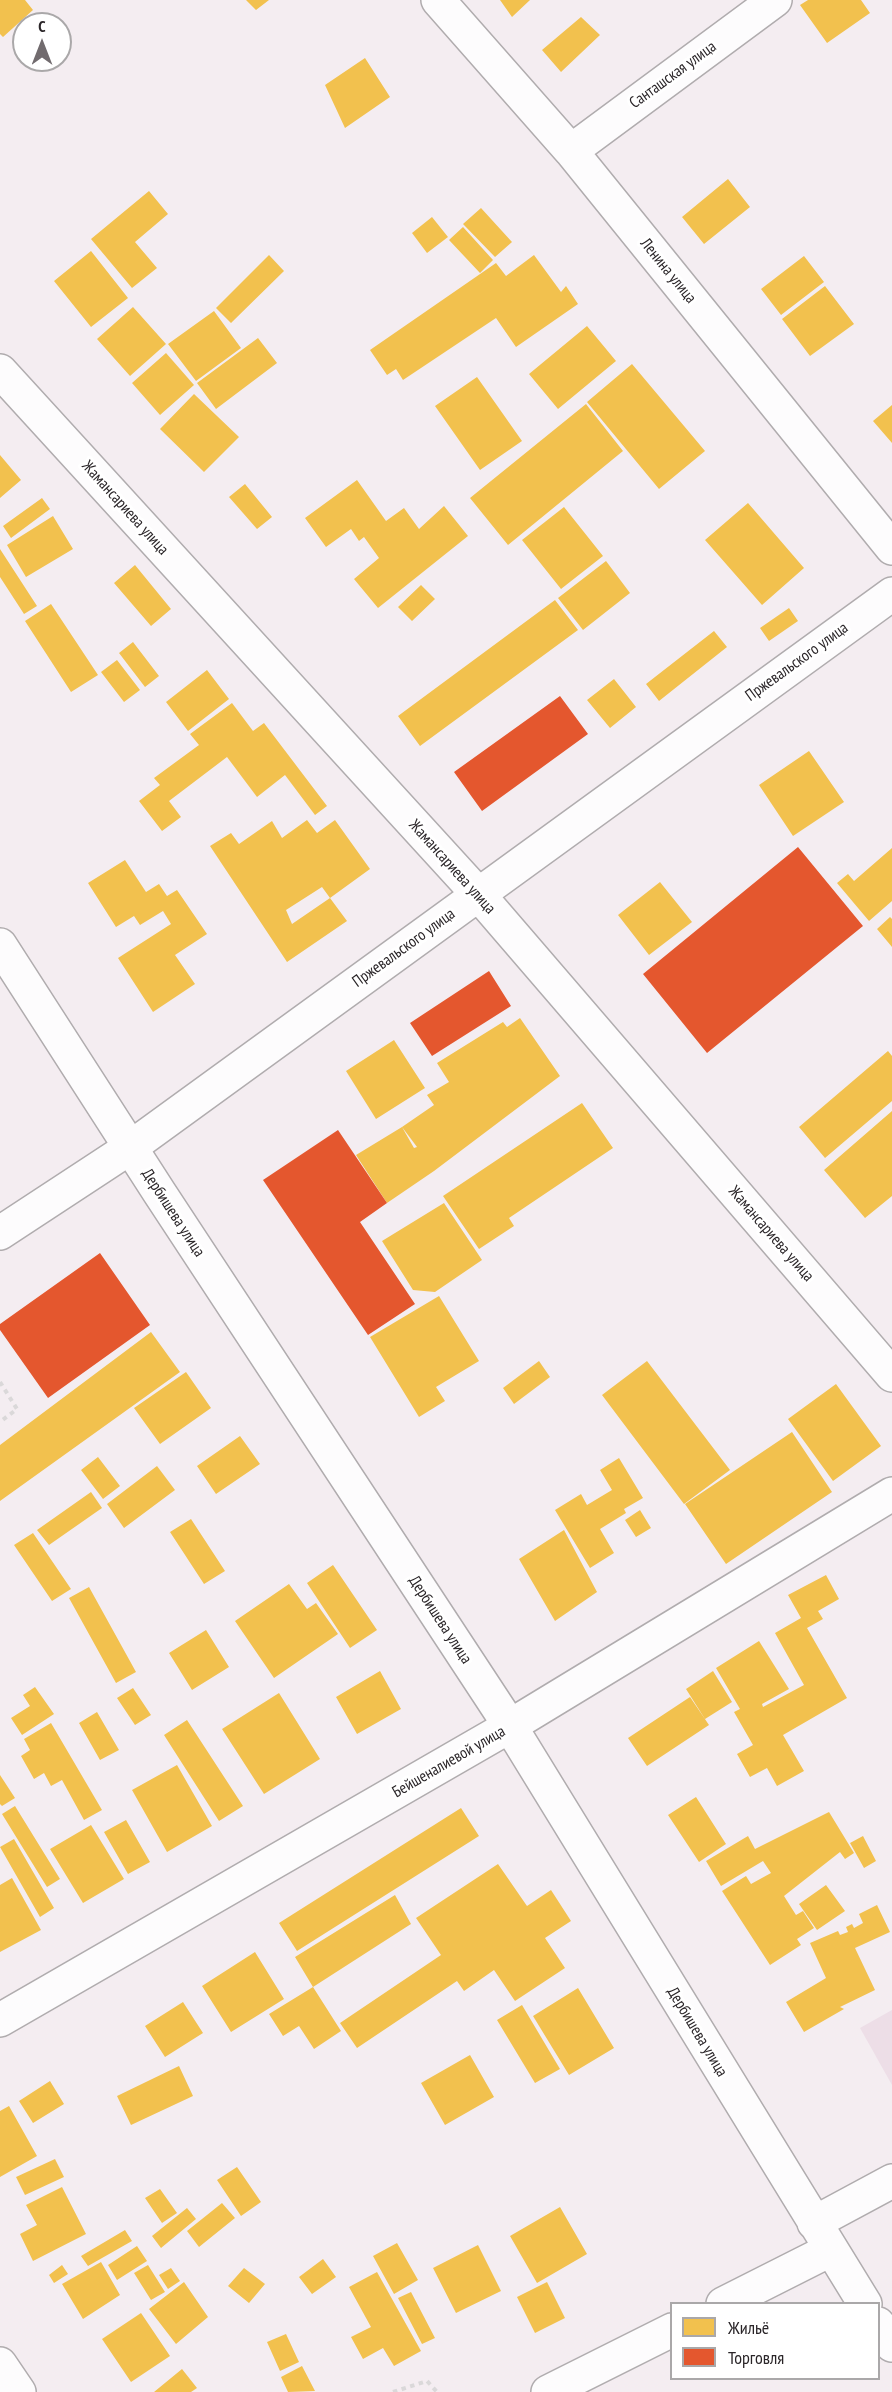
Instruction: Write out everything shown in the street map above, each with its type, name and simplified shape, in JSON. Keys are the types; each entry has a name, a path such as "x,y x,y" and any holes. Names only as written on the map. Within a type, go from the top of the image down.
{"street":[{"name":"Ленина улица","path":"438,0 571,151 892,548"},
{"name":"Санташская улица","path":"571,151 775,0"},
{"name":"Жамансариева улица","path":"0,371 478,894 892,1375"},
{"name":"Пржевальского улица","path":"0,1233 131,1147 892,594"},
{"name":"Дербишева улица","path":"0,945 510,1726 864,2302"},
{"name":"Бейшеналиевой улица","path":"0,2020 510,1726 892,1494"},
{"path":"726,2302 822,2236 892,2181"},
{"path":"880,2326 892,2345"},
{"path":"548,2392 670,2331"},
{"path":"0,2364 19,2392"}],"path":[{"path":"0,1382 17,1409 0,1422"},
{"path":"393,2392 427,2381 437,2392"}],"shaded area":[{"path":"892,2010 892,2085 860,2028"}],"building: Жильё":[{"path":"0,0 25,0 33,10 12,12 12,29 3,37 0,34"},
{"path":"246,0 269,0 256,10"},
{"path":"500,0 530,0 512,17"},
{"path":"808,0 861,0 870,13 827,43 800,5"},
{"path":"581,17 600,35 561,72 542,50"},
{"path":"365,58 390,97 345,128 325,85"},
{"path":"728,179 750,207 704,244 682,217"},
{"path":"149,191 168,214 135,242 157,268 132,288 91,239"},
{"path":"481,208 512,242 495,257 463,224"},
{"path":"432,217 448,237 427,253 412,233"},
{"path":"463,227 493,260 480,273 449,240"},
{"path":"91,251 128,298 91,327 54,281"},
{"path":"269,255 284,271 231,323 216,308"},
{"path":"534,255 561,292 566,286 578,304 516,347 496,318 403,380 396,369 387,375 370,350 496,263 506,276"},
{"path":"804,256 824,282 781,315 761,289"},
{"path":"825,286 854,324 810,356 782,319"},
{"path":"133,307 166,344 130,376 97,339"},
{"path":"214,311 241,348 196,381 168,344"},
{"path":"587,326 616,361 558,409 529,374"},
{"path":"258,338 277,363 216,409 197,383"},
{"path":"166,353 194,385 160,415 132,383"},
{"path":"632,364 705,451 659,489 587,402"},
{"path":"477,377 522,441 480,470 435,406"},
{"path":"194,394 239,437 204,472 160,429"},
{"path":"586,404 623,451 508,545 470,498"},
{"path":"892,405 892,443 873,421"},
{"path":"0,455 21,480 0,498"},
{"path":"357,480 386,521 404,508 419,529 444,506 468,536 378,608 354,579 379,558 364,537 359,541 351,529 326,547 305,518"},
{"path":"245,484 272,517 257,529 229,497"},
{"path":"42,498 50,509 11,538 3,526"},
{"path":"748,503 804,568 762,605 705,540"},
{"path":"564,507 603,556 561,589 522,540"},
{"path":"53,516 73,549 26,577 7,545"},
{"path":"0,549 37,606 24,614 0,577"},
{"path":"606,561 630,593 583,630 558,598"},
{"path":"135,565 171,609 151,626 114,583"},
{"path":"421,585 435,599 412,621 398,607"},
{"path":"555,600 578,630 420,746 398,716"},
{"path":"51,604 98,675 71,692 25,621"},
{"path":"789,608 798,621 769,641 760,628"},
{"path":"714,631 727,647 659,701 646,684"},
{"path":"133,642 159,676 145,687 119,653"},
{"path":"117,660 140,690 124,702 101,672"},
{"path":"207,670 229,699 188,731 166,702"},
{"path":"614,679 636,707 610,728 587,700"},
{"path":"232,703 253,731 264,723 327,806 315,815 285,775 257,797 227,757 169,801 181,817 162,831 139,801 160,785 154,778 199,745 190,734"},
{"path":"809,751 844,802 793,836 759,785"},
{"path":"307,820 317,833 335,820 370,869 330,898 347,921 287,962 210,846 231,833 239,844 272,821 282,838","holes":["322,887 330,898 292,924 286,910"]},
{"path":"892,848 892,901 869,921 837,883 848,874 854,881"},
{"path":"125,860 146,892 159,884 167,896 177,890 207,934 175,955 195,984 153,1012 118,958 171,924 163,911 140,925 134,916 116,927 88,883"},
{"path":"660,882 692,922 649,955 618,915"},
{"path":"890,917 892,919 892,947 877,929"},
{"path":"520,1018 560,1076 434,1171 387,1203 356,1155 434,1105 427,1095 449,1082 437,1063 503,1022 507,1027","holes":["402,1127 417,1147 414,1148"]},
{"path":"394,1040 425,1088 376,1119 346,1071"},
{"path":"888,1051 892,1056 892,1101 825,1158 799,1127"},
{"path":"582,1103 613,1148 509,1218 514,1226 479,1249 443,1196"},
{"path":"892,1111 892,1196 865,1218 824,1170"},
{"path":"444,1203 482,1260 435,1292 413,1290 382,1241"},
{"path":"439,1296 479,1361 436,1387 445,1401 419,1417 370,1337"},
{"path":"151,1332 180,1372 0,1501 0,1445"},
{"path":"539,1361 550,1377 514,1404 503,1388"},
{"path":"647,1361 730,1470 684,1504 602,1395"},
{"path":"186,1372 211,1408 160,1444 134,1408"},
{"path":"836,1384 881,1446 833,1481 788,1419"},
{"path":"792,1432 832,1492 726,1564 685,1504"},
{"path":"240,1436 260,1464 216,1494 197,1466"},
{"path":"98,1457 120,1486 103,1499 81,1470"},
{"path":"619,1458 643,1498 624,1509 626,1513 600,1529 614,1553 590,1568 555,1510 581,1494 587,1505 612,1490 600,1470"},
{"path":"157,1466 175,1490 124,1528 107,1504"},
{"path":"91,1492 102,1508 49,1545 37,1530"},
{"path":"640,1510 651,1528 636,1537 625,1520"},
{"path":"191,1519 225,1571 204,1584 170,1532"},
{"path":"564,1530 597,1592 555,1621 519,1559"},
{"path":"33,1533 71,1589 52,1601 14,1545"},
{"path":"333,1565 377,1630 350,1648 307,1583"},
{"path":"826,1575 839,1599 818,1611 823,1619 807,1628 847,1698 783,1735 804,1771 777,1786 767,1768 750,1777 737,1754 753,1745 734,1712 740,1709 716,1668 759,1641 789,1689 762,1704 763,1707 804,1685 775,1633 801,1618 788,1595"},
{"path":"289,1584 307,1609 316,1603 338,1634 274,1678 235,1621"},
{"path":"89,1587 136,1672 116,1683 69,1598"},
{"path":"206,1630 229,1667 192,1690 169,1653"},
{"path":"380,1671 401,1709 357,1734 336,1697"},
{"path":"713,1671 732,1702 705,1719 686,1689"},
{"path":"35,1687 54,1714 22,1735 11,1718 30,1706 23,1695"},
{"path":"133,1688 151,1715 135,1725 117,1698"},
{"path":"279,1693 320,1759 264,1794 222,1729"},
{"path":"690,1697 709,1725 647,1766 628,1738"},
{"path":"97,1712 119,1750 100,1760 79,1723"},
{"path":"187,1720 243,1806 219,1821 164,1735"},
{"path":"51,1723 102,1810 84,1820 62,1780 51,1786 44,1773 34,1779 21,1756 30,1750 24,1739"},
{"path":"177,1765 212,1826 167,1852 132,1790"},
{"path":"0,1775 15,1798 2,1806 0,1804"},
{"path":"696,1797 726,1844 699,1862 668,1815"},
{"path":"15,1806 60,1879 47,1887 2,1814"},
{"path":"461,1808 479,1836 297,1951 279,1923"},
{"path":"829,1812 854,1853 845,1859 840,1852 784,1896 796,1915 803,1911 814,1928 797,1939 801,1945 770,1965 722,1891 746,1876 751,1884 771,1873 763,1861 721,1886 706,1861 748,1836 755,1849"},
{"path":"126,1820 150,1862 128,1874 104,1832"},
{"path":"91,1825 124,1879 83,1903 50,1849"},
{"path":"863,1836 876,1861 864,1868 850,1843"},
{"path":"14,1839 54,1908 40,1917 0,1847"},
{"path":"498,1864 527,1906 551,1890 571,1921 545,1938 565,1968 515,2001 494,1970 464,1991 457,1981 357,2048 340,2023 441,1955 416,1918"},
{"path":"12,1878 41,1930 0,1952 0,1885"},
{"path":"826,1885 845,1911 817,1930 799,1904"},
{"path":"395,1895 411,1924 313,1987 295,1957"},
{"path":"877,1905 890,1932 855,1948 875,1990 840,2007 844,2009 804,2032 786,2002 826,1978 810,1943 838,1931 840,1935 848,1932 846,1927 852,1924 854,1928 863,1923 859,1914"},
{"path":"255,1952 284,1999 231,2032 202,1986"},
{"path":"313,1987 341,2031 314,2049 299,2026 283,2036 269,2014"},
{"path":"578,1988 614,2048 569,2075 533,2016"},
{"path":"183,2002 203,2033 165,2057 145,2026"},
{"path":"522,2005 560,2069 535,2083 497,2020"},
{"path":"470,2055 494,2097 445,2125 421,2083"},
{"path":"179,2066 193,2096 131,2125 117,2096"},
{"path":"50,2081 64,2104 33,2123 19,2101"},
{"path":"9,2106 37,2156 0,2177 0,2111"},
{"path":"55,2159 64,2177 25,2195 16,2177"},
{"path":"237,2167 261,2202 241,2216 217,2180"},
{"path":"62,2187 86,2234 33,2261 20,2234 37,2225 26,2205"},
{"path":"160,2189 177,2213 162,2223 145,2198"},
{"path":"222,2203 235,2218 199,2247 187,2231"},
{"path":"560,2207 587,2254 537,2283 510,2236"},
{"path":"187,2208 196,2219 161,2248 152,2236"},
{"path":"125,2230 132,2241 88,2266 81,2256"},
{"path":"397,2243 418,2280 394,2294 373,2256"},
{"path":"478,2245 501,2291 456,2313 433,2268"},
{"path":"137,2246 147,2261 117,2280 108,2265"},
{"path":"323,2259 336,2277 312,2294 299,2277"},
{"path":"101,2262 120,2295 83,2319 62,2284"},
{"path":"62,2265 68,2274 54,2283 49,2275"},
{"path":"148,2265 165,2292 151,2300 134,2273"},
{"path":"171,2268 180,2281 168,2289 159,2275"},
{"path":"244,2268 265,2284 249,2303 228,2286"},
{"path":"377,2272 421,2351 394,2366 383,2348 363,2359 351,2337 371,2327 349,2287"},
{"path":"184,2282 208,2317 176,2344 149,2309"},
{"path":"547,2282 565,2318 535,2333 517,2297"},
{"path":"411,2292 435,2338 422,2344 398,2298"},
{"path":"141,2313 170,2356 131,2382 102,2339"},
{"path":"286,2334 299,2362 280,2371 267,2342"},
{"path":"302,2366 315,2391 288,2392 281,2377"},
{"path":"182,2369 197,2388 191,2392 154,2392"}],"building: Торговля":[{"path":"560,696 588,734 482,811 454,772"},
{"path":"798,847 863,926 707,1053 643,974"},
{"path":"489,971 511,1006 432,1056 410,1023"},
{"path":"338,1130 387,1203 360,1222 415,1304 368,1335 263,1180"},
{"path":"100,1253 150,1325 48,1398 0,1330 0,1324"}]}
